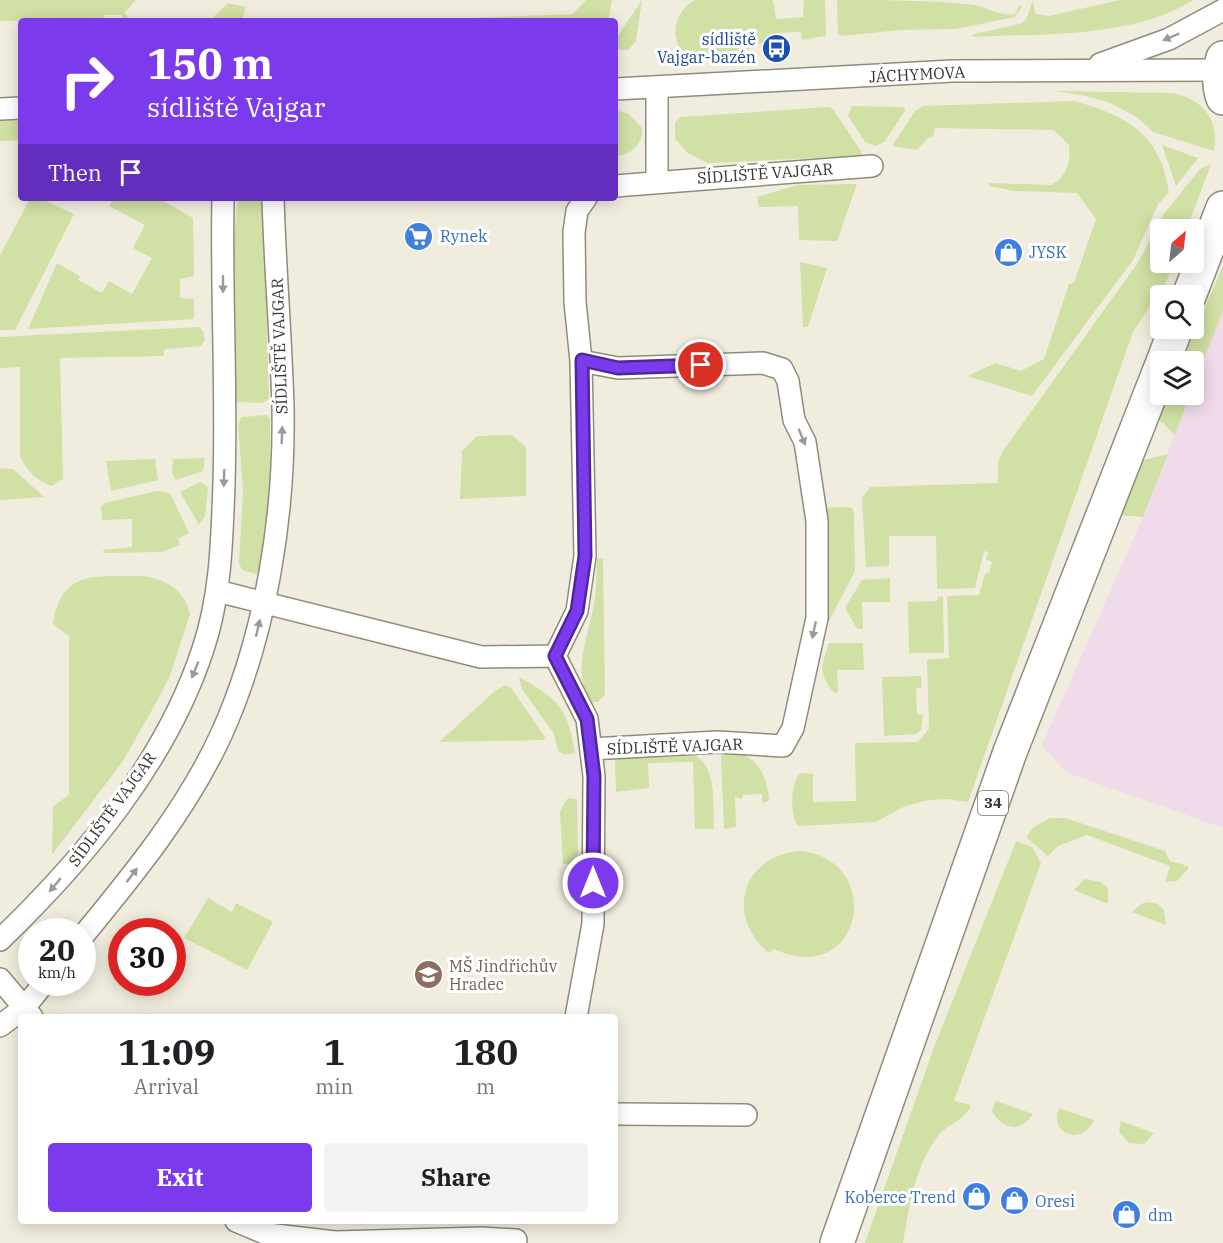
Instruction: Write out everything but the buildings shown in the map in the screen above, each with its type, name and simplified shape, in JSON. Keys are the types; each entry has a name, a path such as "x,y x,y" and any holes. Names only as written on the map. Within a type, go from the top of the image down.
{"main road":[{"path":"1193,285 1223,208"},
{"name":"34","path":"837,1243 1010,752 1150,395"}],"street":[{"path":"1087,69 1169,39 1223,10"},
{"name":"JÁCHYMOVA","path":"618,89 930,72 1087,69 1222,75"},
{"path":"657,88 657,181"},
{"path":"0,109 18,108"},
{"name":"SÍDLIŠTĚ VAJGAR","path":"618,186 872,166"},
{"name":"SÍDLIŠTĚ VAJGAR","path":"0,940 47,895 93,840 144,771 189,684 203,648 217,591 223,516 226,414 223,201"},
{"name":"SÍDLIŠTĚ VAJGAR","path":"96,919 158,841 186,799 221,736 250,664 264,602 280,493 283,409 273,201"},
{"path":"217,591 480,657 555,656 577,611 585,556 582,360 575,302 574,232 578,211 584,201"},
{"name":"SÍDLIŠTĚ VAJGAR","path":"582,360 618,368 763,363 782,369 788,381 794,420 805,442 817,521 817,618 793,728 783,746 717,742 591,749"},
{"name":"SÍDLIŠTĚ VAJGAR","path":"555,656 587,719 594,776 593,924 577,1014"},
{"path":"0,979 28,1012 37,996"},
{"path":"0,1026 18,1017"},
{"path":"618,1114 746,1115"},
{"path":"243,1224 267,1234 335,1242 517,1235"}],"shaded area":[{"path":"1223,310 1223,828 1067,773 1042,745 1143,517 1186,405 1204,405 1204,359"}],"green space":[{"path":"0,0 136,0 124,13 130,18 122,18 122,15 104,15 104,18 18,18 18,21 0,21"},
{"path":"586,0 612,0 609,18 470,18 573,14"},
{"path":"642,0 636,41 628,50 618,49 618,36"},
{"path":"695,0 773,0 776,19 803,17 804,0 825,0 826,36 802,40 801,32 776,33 776,41 759,44 736,55 687,55 677,41 676,26 682,11"},
{"path":"837,0 958,3 975,5 1010,15 1015,14 1019,6 1023,5 1015,17 956,29 901,30 841,36 838,34"},
{"path":"1033,0 1035,14 1049,16 1120,0 1194,0 1169,13 1114,28 1057,34 972,37 974,34 1020,24 1026,20"},
{"path":"228,3 246,7 243,18 212,18"},
{"path":"1056,91 1172,93 1183,96 1200,106 1212,121 1214,151 1153,132 1137,117 1108,102"},
{"path":"1074,101 1110,113 1125,121 1150,142 1159,156 1169,193 1158,204 1133,260 1032,396 968,376 995,363 1021,371 1044,359 1069,284 1074,283 1096,219 1077,193 1014,191 989,186 989,183 1051,185 1067,168 1069,145 1054,130 935,128 933,137 928,138 917,150 893,146 915,111 923,106"},
{"path":"852,106 904,107 905,111 885,141 876,146 865,142 848,116"},
{"path":"829,107 833,109 861,151 861,156 708,163 689,154 675,139 675,122 681,117"},
{"path":"618,111 629,114 642,128 642,134 635,148 618,156"},
{"path":"0,119 18,119 18,140 0,141"},
{"path":"1162,145 1198,158 1176,186"},
{"path":"1211,164 1191,219 1161,219 1163,215 1200,169"},
{"path":"857,184 837,241 799,240 798,206 759,207 757,197 797,185"},
{"path":"29,201 46,201 74,214 15,330 0,330 0,255"},
{"path":"112,201 163,201 193,218 194,276 180,279 180,298 194,299 194,319 28,329 57,263 80,276 78,280 102,293 109,281 132,294 152,258 133,248 145,225 109,206"},
{"path":"238,201 263,201 269,399 262,403 234,402 232,251"},
{"path":"1150,240 1150,273 1170,273 1164,285 1150,285 1150,306 1133,332 968,802 947,799 928,800 903,807 876,822 798,826 792,800 794,785 800,773 813,774 813,802 856,801 855,743 918,742 929,729 927,660 949,658 947,596 979,595 985,574 989,573 992,562 986,559 988,552 984,551 975,588 937,589 936,536 889,536 889,566 866,567 862,498 870,487 998,483 998,462 1003,451 1139,261"},
{"path":"800,262 827,268 808,327 803,327"},
{"path":"1223,266 1223,310 1204,359 1204,351 1186,351 1191,339 1204,339 1204,310"},
{"path":"199,327 203,331 205,340 201,346 165,349 163,356 60,358 63,479 52,486 41,481 29,471 20,456 20,367 0,368 0,337"},
{"path":"1163,405 1186,405 1175,435 1157,418"},
{"path":"267,415 270,419 270,499 261,571 256,574 242,570 239,563 243,492 238,424 242,417"},
{"path":"512,435 526,447 526,496 460,499 462,451 477,436"},
{"path":"1168,454 1143,517 1119,515 1139,461"},
{"path":"205,458 203,471 176,480 172,473 173,459"},
{"path":"155,459 158,480 111,491 106,461"},
{"path":"0,468 13,469 44,497 0,500"},
{"path":"200,482 208,487 205,516 199,525 180,492"},
{"path":"157,491 170,493 189,533 178,539 180,545 162,552 104,553 103,550 132,547 132,519 102,520 101,507 104,503"},
{"path":"822,508 852,508 854,513 855,571 827,625 823,628"},
{"path":"603,558 605,694 598,702 593,702 582,680 582,666 595,597 597,559"},
{"path":"144,576 167,583 179,592 190,614 170,676 123,761 52,855 53,806 69,795 69,636 53,624 57,606 64,593 73,584 85,579"},
{"path":"890,578 890,602 862,602 863,629 857,629 845,608 862,580"},
{"path":"943,596 944,653 909,653 908,602 937,601 938,597"},
{"path":"829,643 863,643 864,670 837,670 838,692 834,693 825,680 822,669"},
{"path":"921,676 922,687 916,689 917,715 923,714 921,730 916,734 884,736 882,677"},
{"path":"519,677 544,692 565,715 575,753 565,755 558,751 554,734 522,689"},
{"path":"505,685 511,688 545,737 544,740 439,742 495,691"},
{"path":"727,751 737,752 753,761 763,774 769,801 762,803 762,794 743,795 742,799 735,797 736,827 724,829 721,756"},
{"path":"690,753 699,758 710,775 714,829 695,829 693,762 648,763 649,788 616,792 615,758"},
{"path":"568,798 577,799 578,854 571,864 563,864 560,811"},
{"path":"1050,818 1065,818 1165,851 1170,861 1188,866 1188,869 1177,881 1165,882 1170,866 1087,835 1058,846 1048,856 1026,837 1034,827"},
{"path":"1016,841 1032,847 1041,863 954,1101 971,1105 968,1111 938,1136 930,1147 914,1187 903,1243 865,1243 933,1050"},
{"path":"801,851 828,860 845,876 853,897 853,919 844,939 827,952 804,957 774,949 769,953 755,938 747,922 744,906 746,890 753,875 765,863 781,855"},
{"path":"1084,879 1101,882 1108,888 1108,904 1074,890"},
{"path":"208,898 232,912 236,903 273,922 247,970 186,939 186,935"},
{"path":"1147,902 1158,904 1164,910 1166,925 1132,912"},
{"path":"996,1101 1033,1114 1017,1127 1006,1125 992,1111"},
{"path":"1059,1108 1094,1120 1082,1133 1068,1134 1058,1125"},
{"path":"1121,1121 1154,1133 1144,1144 1129,1143 1119,1132"}],"place":[{"name":"sídliště Vajgar-bazén","path":"777,48"},
{"name":"Rynek","path":"419,236"},
{"name":"JYSK","path":"1008,252"},
{"name":"MŠ Jindřichův Hradec","path":"428,975"},
{"name":"Koberce Trend","path":"977,1197"},
{"name":"Oresi","path":"1014,1201"},
{"name":"dm","path":"1127,1215"}],"route":[{"path":"593,883 594,776 587,719 555,656 577,611 585,556 582,360 618,368 701,365"}]}
